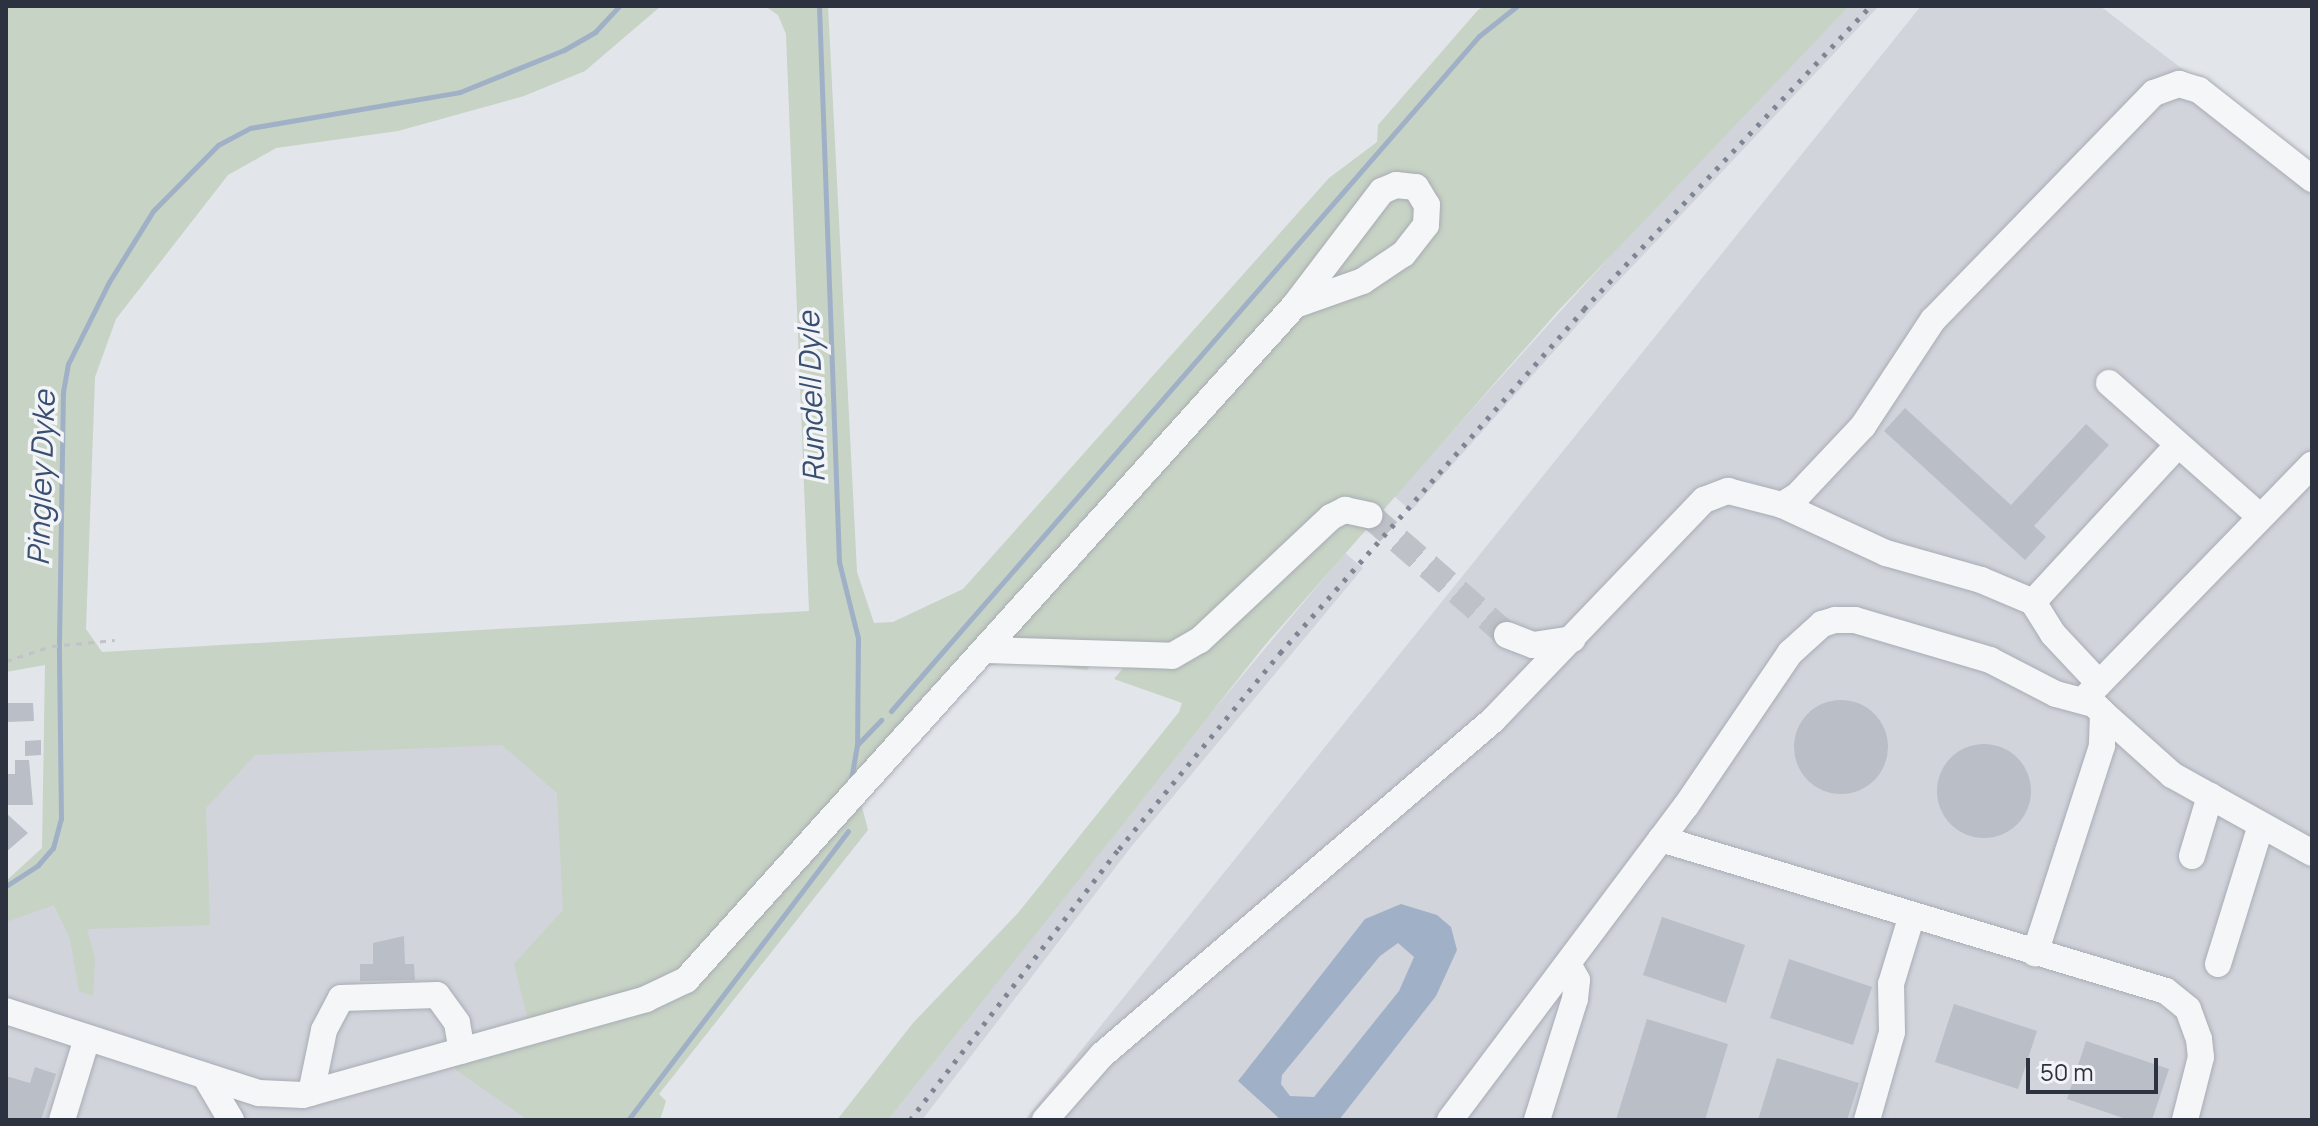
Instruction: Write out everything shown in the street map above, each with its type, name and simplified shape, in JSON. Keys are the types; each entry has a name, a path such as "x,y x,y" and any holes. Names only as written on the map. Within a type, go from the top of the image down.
{"lane":[{"path":"1782,505 1798,495 1863,426 1933,320 2154,93 2179,84 2199,90 2312,179"},
{"path":"6,1011 259,1093 311,1093 646,999 686,980 1295,305 1382,191 1396,185 1416,187 1427,205 1426,225 1403,254 1363,281 1295,305"},
{"path":"2109,383 2258,515"},
{"path":"2033,602 2178,445"},
{"path":"2095,699 2258,515 2312,465"},
{"path":"1045,1120 1102,1055 1438,771 1573,639 1704,500 1728,491 1782,505 1886,553 1981,580 2033,602 2095,699 2155,762 2312,853"},
{"path":"986,650 1172,656 1200,640 1331,517 1345,510 1369,515"},
{"path":"1450,1120 1661,839 1790,653 1814,630 1835,620 1855,620 1990,660 2031,683 2095,699"},
{"path":"1507,635 1533,645 1573,639"},
{"path":"2035,953 2102,746 2095,699"},
{"path":"2192,856 2210,796"},
{"path":"2218,964 2261,825"},
{"path":"1661,839 2166,991 2188,1009 2201,1057 2185,1120"},
{"path":"1867,1120 1892,1032 1891,984 1912,915"},
{"path":"1537,1120 1575,999 1577,980 1568,964"},
{"path":"311,1093 324,1030 341,998 437,995 457,1023 462,1051"},
{"path":"62,1120 87,1038"},
{"path":"205,1076 231,1120"}],"path":[{"path":"6,661 52,646 115,640"}],"shaded area":[{"path":"1849,6 1879,6 1591,310 1411,511 1394,496 1669,191"},
{"path":"1921,6 2100,6 2312,168 2312,1120 1025,1120"},
{"path":"1345,553 1363,568 1131,847 922,1120 888,1120 1175,756"},
{"path":"624,668 638,1120 6,1120 6,905 56,881 82,700"}],"green space":[{"path":"6,6 661,6 585,71 524,96 398,131 276,148 228,175 116,319 95,377 86,629 102,652 809,611 786,34 778,15 765,6 828,6 857,572 874,623 893,622 963,589 1329,178 1377,142 1378,125 1478,10 1485,6 1849,6 1557,312 1265,645 888,1120 837,1120 913,1023 1018,913 1179,712 1182,703 1114,679 1144,643 1111,642 1087,670 1013,662 980,667 861,803 868,830 659,1094 666,1101 660,1120 528,1120 456,1070 457,1063 533,1040 514,964 563,910 557,793 502,745 255,755 206,808 210,925 87,929 95,959 93,996 79,991 70,939 54,905 6,922 6,881 42,848 45,665 6,672"}],"water":[{"path":"1401,904 1437,915 1451,927 1457,950 1436,996 1339,1120 1281,1120 1238,1081 1365,919","holes":["1398,943 1414,957 1399,991 1314,1097 1290,1096 1281,1084 1282,1075 1380,956"]}],"building":[{"path":"1905,408 2011,505 2086,424 2109,445 2034,526 2046,537 2025,560 1884,431"},
{"path":"1841,700 1859,704 1874,714 1884,729 1888,747 1884,765 1874,780 1859,790 1841,794 1823,790 1808,780 1798,765 1794,747 1798,729 1808,714 1823,704"},
{"path":"6,703 33,703 34,721 6,722"},
{"path":"41,740 41,755 25,756 25,741"},
{"path":"1984,744 2002,748 2017,758 2027,773 2031,791 2027,809 2017,824 2002,834 1984,838 1966,834 1951,824 1941,809 1937,791 1941,773 1951,758 1966,748"},
{"path":"15,760 29,760 33,805 6,805 6,774 15,774"},
{"path":"6,813 28,833 6,852"},
{"path":"1662,917 1745,945 1726,1003 1643,975"},
{"path":"404,936 405,964 414,964 415,980 360,981 360,964 373,964 373,943"},
{"path":"1789,959 1872,987 1853,1045 1770,1018"},
{"path":"1954,1004 2037,1031 2018,1089 1935,1062"},
{"path":"1647,1019 1728,1044 1705,1120 1616,1120"},
{"path":"2086,1041 2169,1069 2152,1120 2129,1120 2067,1099"},
{"path":"1777,1058 1859,1083 1847,1120 1758,1120"},
{"path":"35,1067 56,1074 41,1120 6,1120 6,1076 30,1083"}],"waterway":[{"name":"Pingley Dyke","path":"6,886 38,865 53,848 61,819 59,644 63,392 68,364 109,282 153,211 218,145 250,128 460,92 564,50 595,32 619,6"},
{"name":"Rundell Dyle","path":"819,6 839,562 858,638 857,745 850,783"},
{"path":"891,711 1479,36 1517,6"},
{"path":"857,745 881,720"},
{"path":"628,1120 848,831"}],"tunnel":[{"path":"1369,515 1507,635"}],"railway":[{"path":"910,1120 1119,849 1280,653 1584,309 1871,6"}]}
